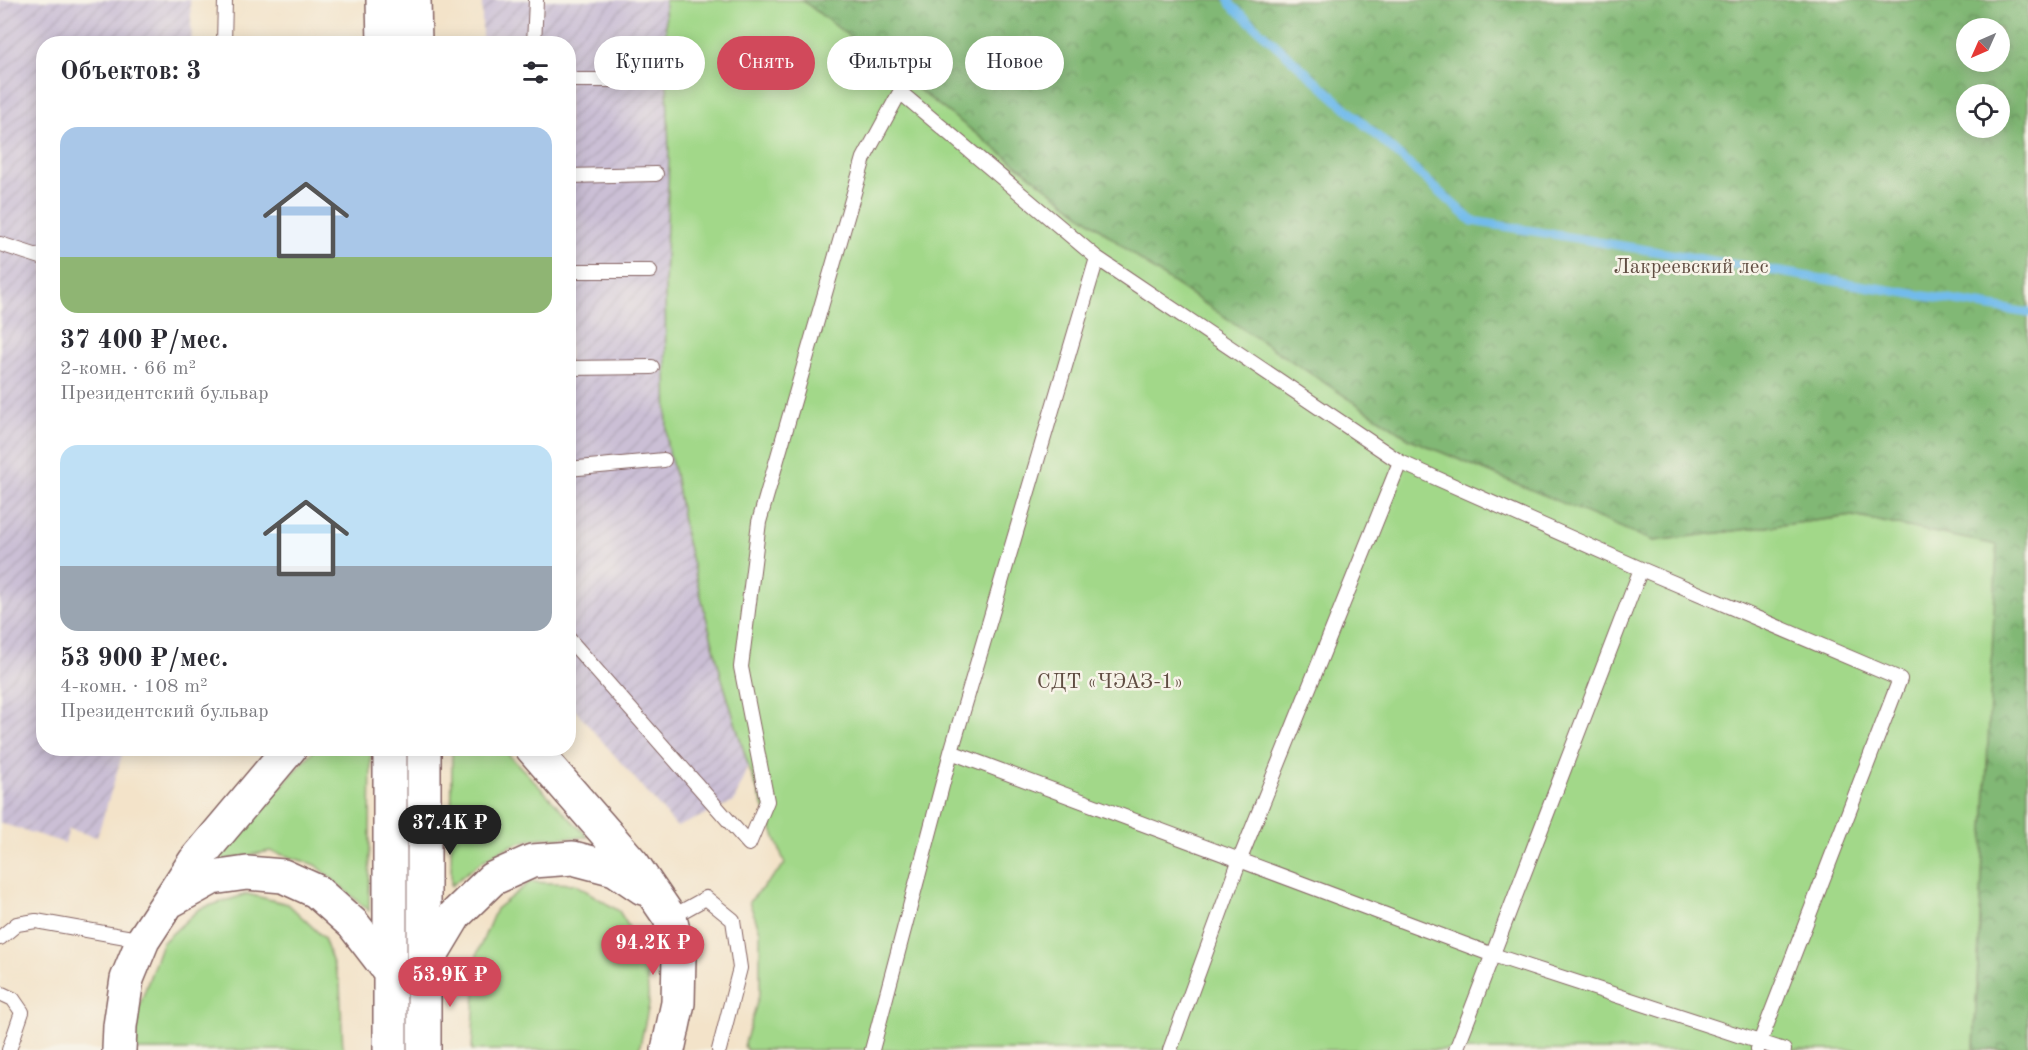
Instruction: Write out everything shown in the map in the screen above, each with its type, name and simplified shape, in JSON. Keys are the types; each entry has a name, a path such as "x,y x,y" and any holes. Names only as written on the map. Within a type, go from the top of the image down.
{"main road":[{"path":"383,0 384,36"},
{"path":"414,0 415,36"},
{"path":"119,1050 127,980 143,940 195,861 283,756"},
{"path":"390,756 390,1050"},
{"path":"424,756 424,1050"},
{"path":"539,756 633,864 664,908 679,955 678,1003 668,1050"},
{"path":"425,965 455,915 492,879 532,861 573,858 615,869 664,908"},
{"path":"168,902 212,878 247,873 283,876 316,891 353,924 390,972"}],"lane":[{"path":"224,36 225,0"},
{"path":"534,36 536,0"},
{"path":"576,80 594,80"},
{"path":"576,647 749,844 767,801 741,668 759,522 864,158 900,92 1097,258 1400,462 1641,569 1900,679 1759,1046"},
{"path":"576,176 656,174"},
{"path":"0,244 36,255"},
{"path":"872,1050 951,752 1097,258"},
{"path":"576,271 650,272"},
{"path":"576,368 652,367"},
{"path":"576,468 664,460"},
{"path":"1170,1050 1240,859 1400,462"},
{"path":"1456,1050 1641,569"},
{"path":"951,752 1493,955 1759,1046 1784,1050"},
{"path":"664,908 706,898 733,920 740,968 719,1050"},
{"path":"0,938 17,924 36,921 143,940"},
{"path":"0,993 13,999 22,1012 9,1050"}],"shaded area":[{"path":"0,0 190,0 192,36 36,36 36,756 122,756 97,837 69,829 65,843 0,823"},
{"path":"482,0 665,0 666,36 594,36 594,90 667,90 669,157 665,288 667,446 675,474 686,538 722,679 748,765 734,802 677,827 576,711 576,36 482,36"}],"green space":[{"name":"СДТ «ЧЭАЗ-1»","path":"665,0 802,0 849,36 827,36 827,90 919,90 1155,271 1653,541 1853,516 1998,545 1974,1050 747,1050 744,1046 760,992 760,931 749,902 785,864 748,765 722,679 686,538 675,474 667,446 665,288 669,157 667,90 705,90 705,36 666,36"},
{"name":"Лакреевский лес","path":"802,0 2028,0 2028,1050 1974,1050 1997,545 1853,516 1653,541 1410,439 1155,271 919,90 953,90 953,36 849,36"},
{"path":"309,756 371,756 369,911 316,865 270,851 213,862"},
{"path":"452,756 510,756 588,837 541,838 516,844 471,869 451,886"},
{"path":"530,882 575,884 619,911 645,953 649,1005 639,1050 472,1050 477,954 496,909"},
{"path":"247,894 288,904 324,938 340,983 343,1050 136,1050 138,1010 162,943 199,909"}],"waterway":[{"path":"1229,0 1231,5 1472,221 2028,313"}]}
